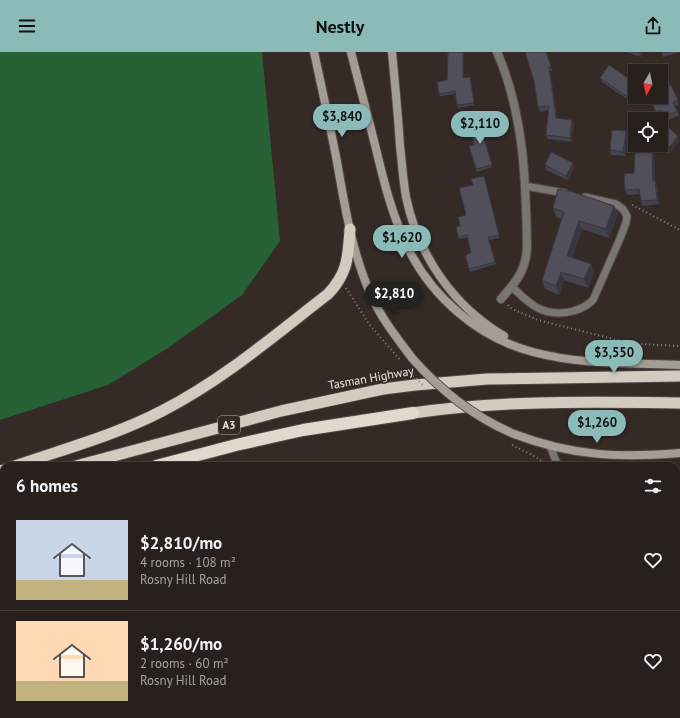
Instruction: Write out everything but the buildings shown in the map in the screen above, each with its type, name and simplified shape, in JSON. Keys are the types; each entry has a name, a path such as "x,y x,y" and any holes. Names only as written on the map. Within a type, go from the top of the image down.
{"highway":[{"path":"26,462 117,430 161,411 196,392 240,362 328,294 335,286 341,278 346,265 350,229"},
{"name":"Tasman Highway","path":"91,462 321,401 415,384 488,379 680,376"},
{"name":"A3","path":"171,462 236,445 303,430 414,413 483,406 536,403 680,403"}],"main road":[{"path":"314,52 343,202 358,260 371,295 393,333 412,358 453,398 489,421 514,434 550,446 593,454 633,456 680,453"},
{"path":"351,52 388,196 407,247 429,283 444,299 473,324 490,335 523,350 550,356 605,364 680,365"},
{"path":"392,52 406,197 414,227 425,253 453,295 479,320 517,343 550,356"}],"street":[{"path":"497,52 513,97 519,125 525,186 527,255 522,273 501,299"}],"lane":[{"path":"512,287 532,304 546,311 572,312 584,307 596,296 627,219 626,213 623,209 610,202 525,186"},
{"path":"550,446 556,462"}],"path":[{"path":"501,299 512,309 564,327 629,343 680,346"},
{"path":"507,443 543,462"}],"green space":[{"path":"0,52 262,52 280,241 242,295 168,348 108,385 0,420"}]}
